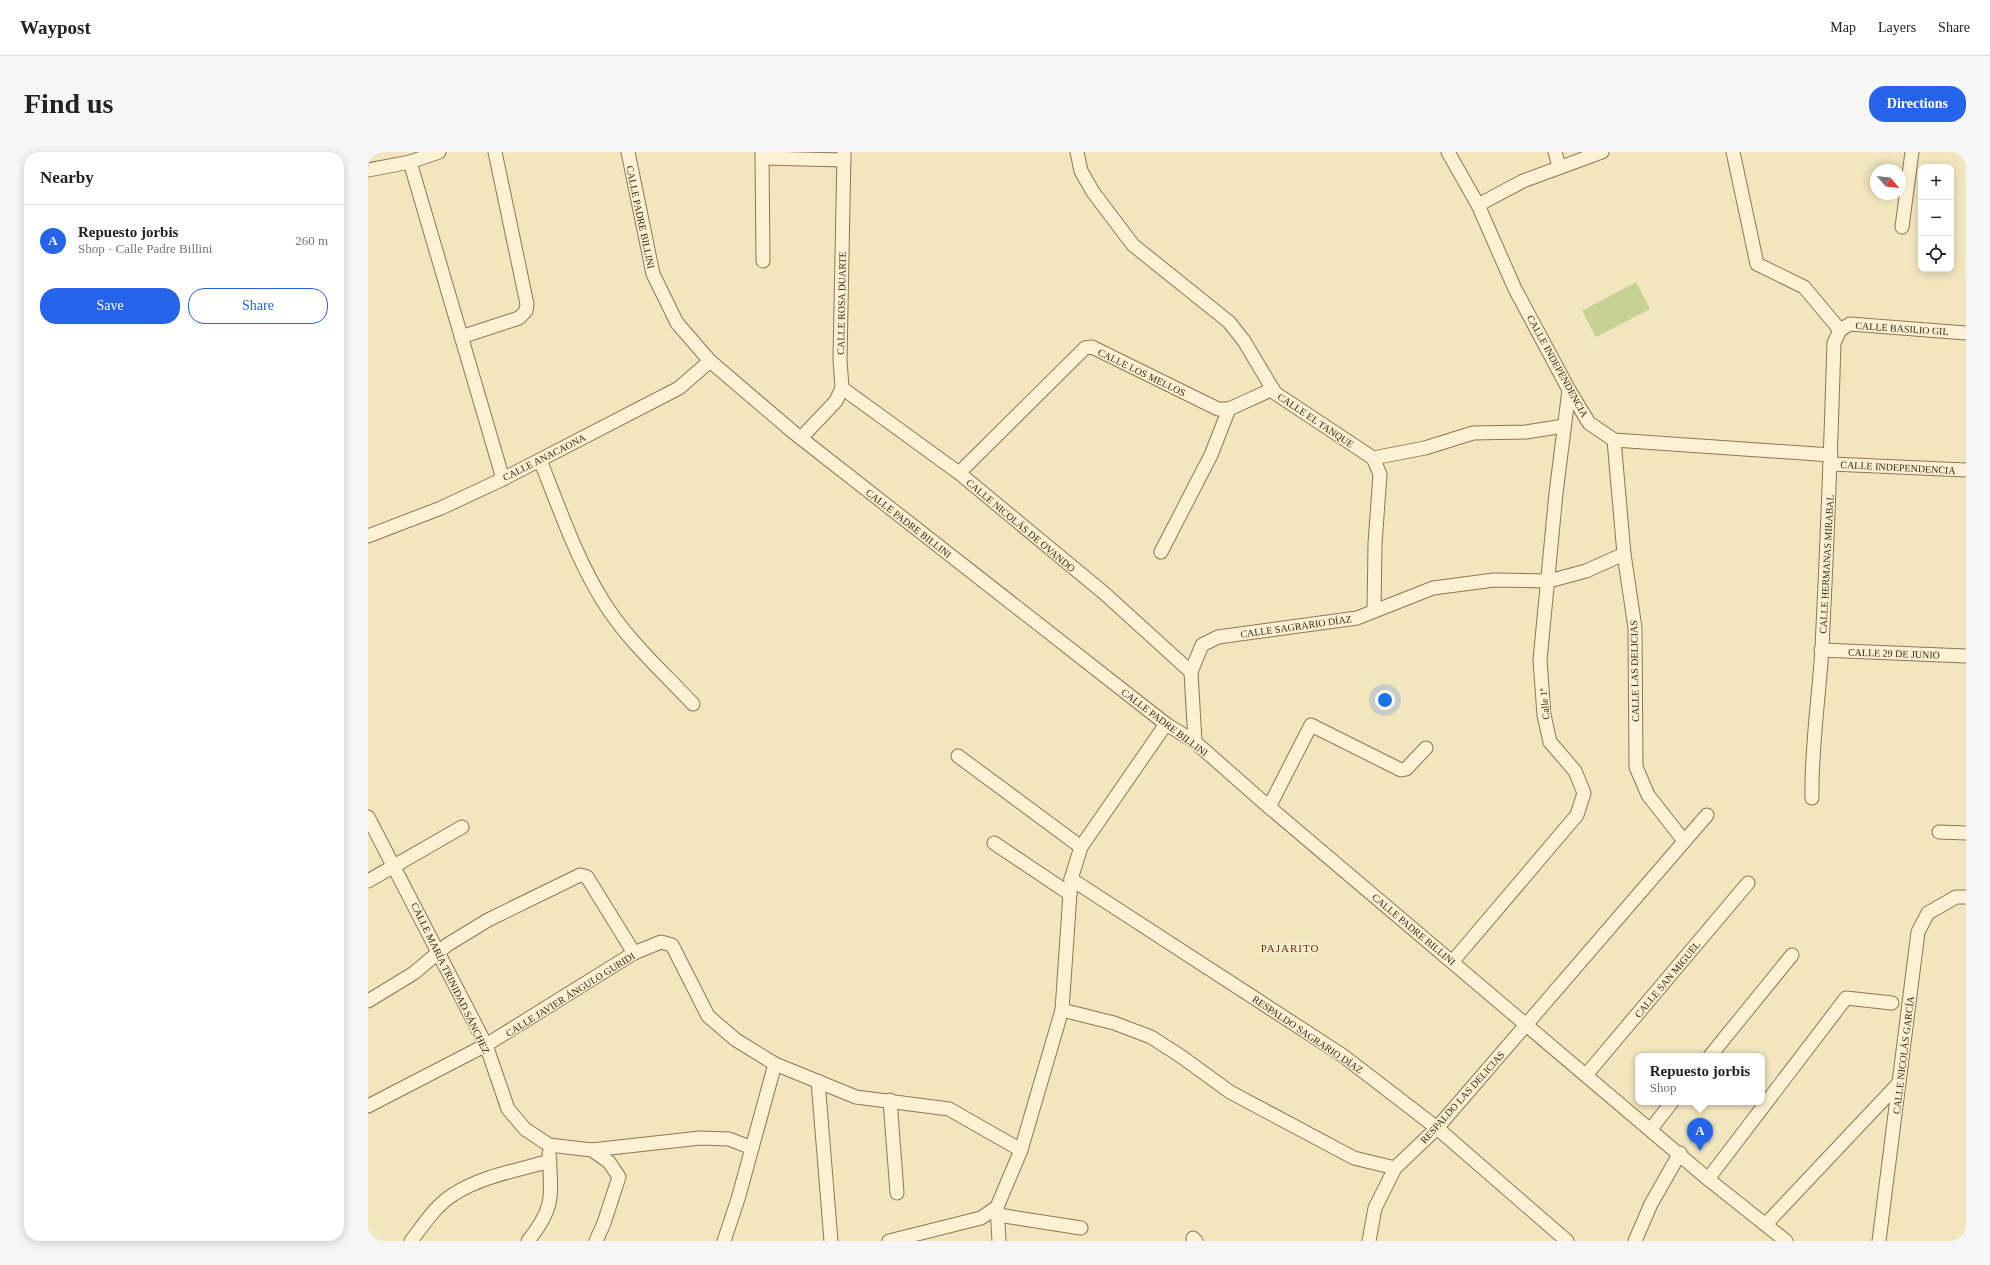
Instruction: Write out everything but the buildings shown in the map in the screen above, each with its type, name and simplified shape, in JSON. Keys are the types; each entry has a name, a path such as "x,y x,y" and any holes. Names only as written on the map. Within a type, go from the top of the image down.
{"street":[{"path":"368,170 410,162 439,152"},
{"path":"461,337 519,318 526,311 527,304 495,152"},
{"name":"CALLE PADRE BILLINI","path":"628,152 654,274 677,324 710,362 801,438 1166,724 1195,742 1268,807 1453,961 1708,1178 1786,1241"},
{"name":"CALLE EL TANQUE","path":"1077,152 1081,171 1093,192 1133,246 1229,322 1244,341 1275,393 1373,458"},
{"name":"CALLE INDEPENDENCIA","path":"1448,152 1478,205 1515,289 1569,390 1589,423 1614,440 1966,470"},
{"path":"1555,152 1559,166"},
{"path":"1478,205 1523,181 1559,166 1602,152"},
{"path":"1733,152 1757,264 1804,287 1840,330"},
{"path":"1902,227 1912,152"},
{"path":"763,262 762,155 844,156"},
{"name":"CALLE ROSA DUARTE","path":"842,388 840,360 844,156"},
{"path":"410,162 503,479"},
{"name":"CALLE BASILIO GIL","path":"1840,330 1850,324 1966,333"},
{"name":"CALLE HERMANAS MIRABAL","path":"1812,798 1811,763 1821,650 1831,459 1834,343 1840,330"},
{"name":"CALLE LOS MELLOS","path":"959,473 1085,348 1092,348 1205,404 1218,409 1229,409"},
{"name":"CALLE ANACAONA","path":"368,536 441,508 503,479 679,388 710,362"},
{"path":"801,438 836,401 842,388"},
{"name":"CALLE NICOLÁS DE OVANDO","path":"842,388 959,473 1104,593 1191,672"},
{"path":"1161,552 1211,455 1229,409 1273,389"},
{"name":"Calle 1ª","path":"1453,961 1577,815 1584,793 1575,771 1550,742 1544,715 1540,660 1556,493 1569,390"},
{"path":"1374,611 1375,544 1380,474 1373,458 1425,448 1473,433 1526,432 1564,426"},
{"name":"CALLE LAS DELICIAS","path":"1614,440 1624,554 1635,628 1636,767 1648,795 1684,841"},
{"path":"540,460 579,553 603,601 629,636 693,704"},
{"name":"CALLE SAGRARIO DÍAZ","path":"1195,742 1191,672 1202,645 1218,637 1357,618 1433,588 1494,580 1548,581 1586,571 1624,554"},
{"name":"CALLE 29 DE JUNIO","path":"1821,650 1966,656"},
{"path":"999,1241 998,1211 1021,1150 1062,1010 1071,879 1081,847 1166,724"},
{"path":"1268,807 1312,725 1401,770 1406,769 1426,748"},
{"path":"958,756 1081,847"},
{"name":"RESPALDO LAS DELICIAS","path":"1369,1241 1375,1208 1395,1168 1437,1128 1707,815"},
{"name":"CALLE MARÍA TRINIDAD SÁNCHEZ","path":"368,817 395,865 438,953 486,1045 508,1109 525,1129 549,1145 592,1150 609,1162 619,1177 604,1223 596,1241"},
{"path":"368,881 462,827"},
{"path":"1939,832 1966,833"},
{"path":"994,843 1070,894"},
{"path":"368,1001 414,973 438,953 488,920 580,875 587,878 634,953"},
{"name":"RESPALDO SAGRARIO DÍAZ","path":"1071,879 1342,1055 1437,1128 1567,1241"},
{"name":"CALLE SAN MIGUEL","path":"1586,1075 1748,883"},
{"name":"CALLE NICOLÁS GARCÍA","path":"1879,1241 1918,932 1928,913 1956,897 1966,897"},
{"name":"CALLE JAVIER ÁNGULO GURIDI","path":"368,1106 486,1045 634,953 661,942 672,946 708,1016 736,1040 776,1064 856,1097 890,1100 949,1109 1021,1150"},
{"path":"1712,1053 1792,955"},
{"path":"1765,1104 1846,998 1892,1003"},
{"path":"1062,1010 1114,1023 1151,1037 1237,1096 1354,1158 1395,1168"},
{"path":"724,1241 776,1064"},
{"path":"818,1081 831,1241"},
{"path":"1766,1224 1899,1083"},
{"path":"890,1100 897,1193"},
{"path":"1651,1128 1670,1105"},
{"path":"1708,1178 1764,1105"},
{"path":"592,1150 700,1138 729,1139 752,1148"},
{"path":"528,1241 545,1218 550,1208 551,1189 549,1145"},
{"path":"1635,1241 1651,1204 1680,1153"},
{"path":"411,1241 429,1216 453,1194 472,1184 550,1161"},
{"path":"889,1241 981,1218 998,1211 1081,1228"}],"green space":[{"path":"1636,282 1650,309 1596,337 1582,311"}],"place":[{"name":"Repuesto jorbis","path":"1700,1151"}],"district":[{"name":"PAJARITO","path":"1290,948"}]}
